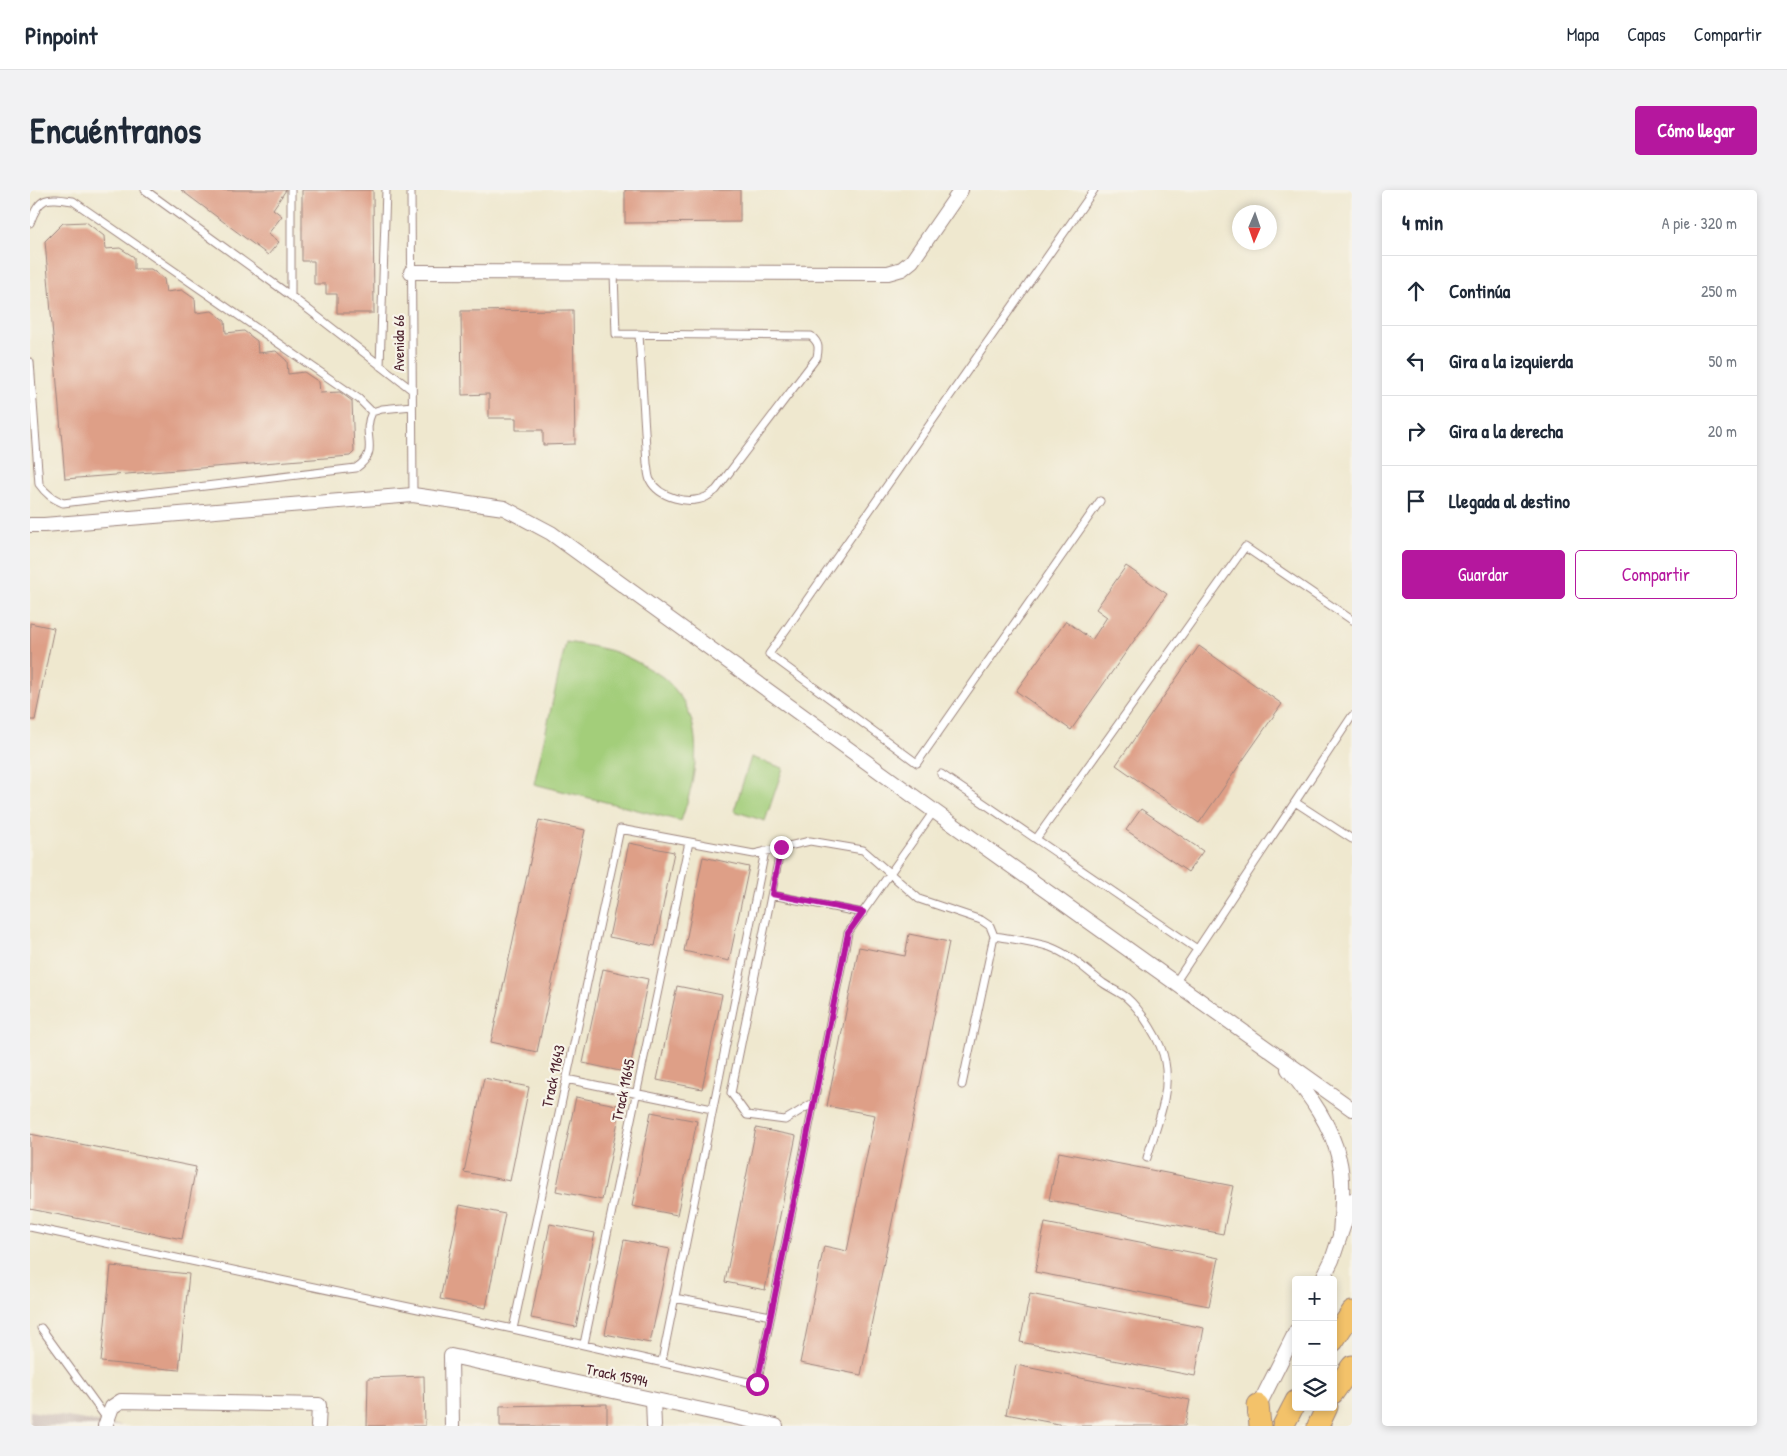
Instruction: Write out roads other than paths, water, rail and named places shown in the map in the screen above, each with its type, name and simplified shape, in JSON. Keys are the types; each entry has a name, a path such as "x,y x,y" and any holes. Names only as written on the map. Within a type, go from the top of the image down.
{"main road":[{"path":"1337,1335 1352,1312"},
{"path":"1337,1388 1352,1366"},
{"path":"1258,1404 1260,1426"},
{"path":"1283,1426 1292,1409"},
{"path":"1318,1426 1325,1411"}],"street":[{"path":"411,272 888,273 902,269 912,261 961,190"},
{"path":"30,525 54,525 412,495 504,508 551,533 934,811 1352,1109"},
{"path":"1277,1055 1311,1097 1330,1130 1340,1160 1342,1196 1340,1236"},
{"path":"1324,1276 1332,1260 1352,1200"},
{"path":"1249,1426 1258,1404 1292,1339"},
{"name":"Track 15994","path":"452,1426 451,1356 776,1426"},
{"path":"653,1400 654,1426"},
{"path":"106,1423 112,1407 121,1402 319,1405 318,1426"}],"lane":[{"path":"145,190 291,296 412,390"},
{"path":"291,190 291,296"},
{"path":"380,366 386,190"},
{"name":"Avenida 66","path":"411,190 412,495"},
{"path":"1094,190 769,654 917,763 1100,501"},
{"path":"30,223 36,206 42,200 73,201 359,399 372,412"},
{"path":"614,272 616,334 639,334 811,336 819,346 817,357 716,490 706,497 692,500 675,499 658,490 650,480 647,464 639,334"},
{"path":"30,362 39,484 44,492 63,502 356,468 364,463 369,455 370,448 367,428 372,412 412,406"},
{"path":"1036,839 1245,547 1352,620"},
{"path":"1175,982 1352,716"},
{"path":"941,774 1197,949"},
{"path":"1295,802 1352,839"},
{"path":"30,1227 584,1344 757,1384 848,933 891,875 934,811"},
{"name":"Track 11643","path":"513,1329 620,829 689,842"},
{"path":"689,842 754,854 810,841 863,850 919,899 982,920 990,926 994,936 962,1084"},
{"name":"Track 11645","path":"584,1344 689,842"},
{"path":"781,847 731,1093 748,1115 785,1120 813,1103"},
{"path":"662,1361 764,852"},
{"path":"772,894 863,912"},
{"path":"994,936 1049,947 1067,955 1104,984 1126,997 1141,1014 1159,1043 1165,1061 1166,1081 1165,1097 1147,1158"},
{"path":"566,1079 712,1109"},
{"path":"674,1298 771,1316"},
{"path":"41,1328 106,1423"}]}
